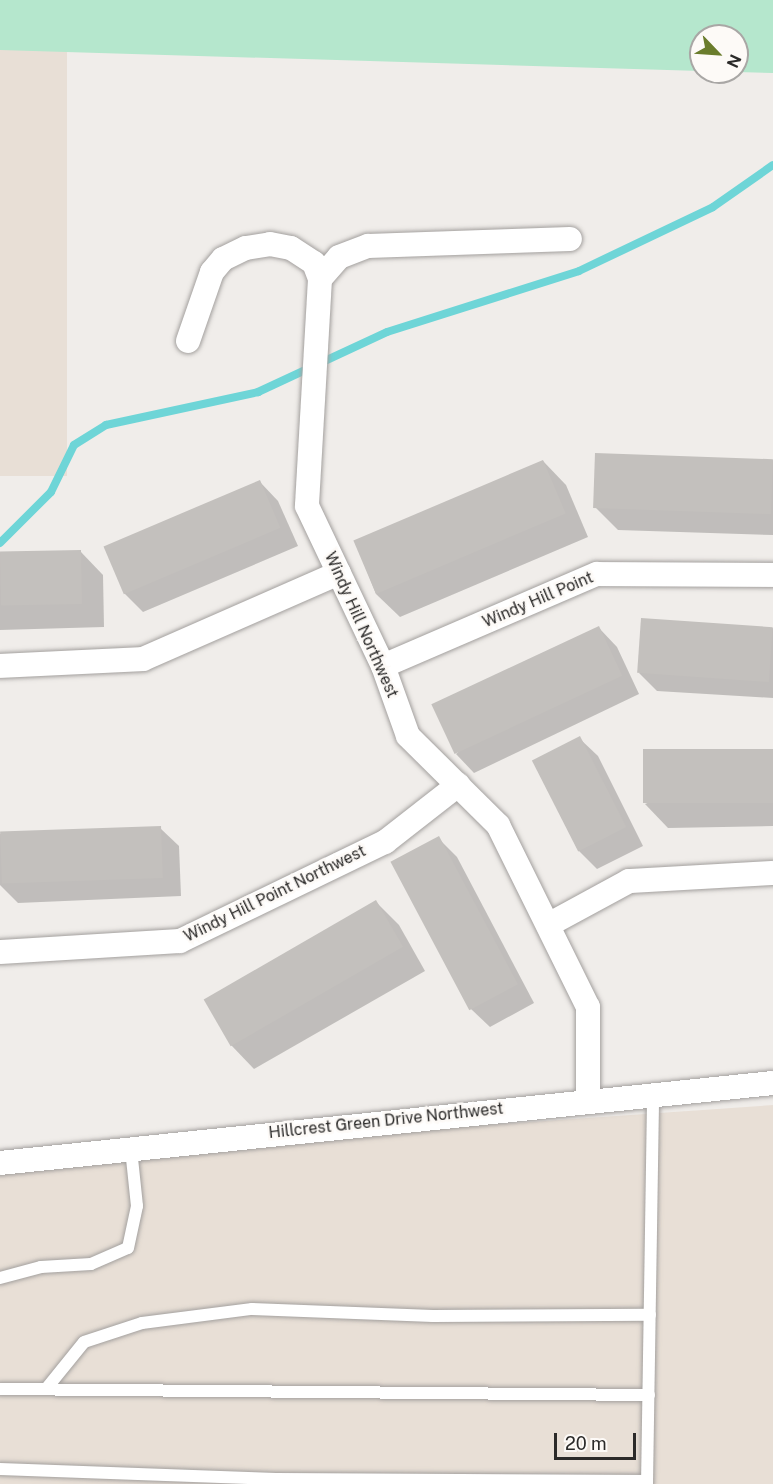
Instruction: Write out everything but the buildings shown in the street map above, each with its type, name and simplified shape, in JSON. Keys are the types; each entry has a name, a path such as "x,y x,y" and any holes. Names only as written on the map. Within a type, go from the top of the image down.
{"street":[{"path":"188,341 212,272 223,259 246,248 270,244 291,248 314,263 320,279 339,257 368,246 570,239"},
{"name":"Windy Hill Northwest","path":"320,279 307,506 383,666 408,736 498,825 588,1007 588,1099"},
{"path":"0,666 143,659 339,573"},
{"name":"Windy Hill Point","path":"383,666 597,574 773,575"},
{"name":"Windy Hill Point Northwest","path":"0,952 180,941 385,842 458,785"},
{"path":"548,925 629,881 773,873"},
{"name":"Hillcrest Green Drive Northwest","path":"0,1163 588,1099 773,1083"}],"lane":[{"path":"0,1469 276,1479 647,1482 653,1093"},
{"path":"0,1278 41,1267 91,1264 128,1248 137,1206 131,1149"},
{"path":"46,1389 84,1342 141,1323 252,1309 433,1316 650,1315"},
{"path":"0,1389 649,1395"}],"shaded area":[{"path":"0,50 67,50 67,476 0,476"},
{"path":"773,1105 773,1484 0,1484 0,1159"}],"green space":[{"path":"0,0 773,0 773,73 749,72 749,24 689,24 689,71 0,50"}],"waterway":[{"path":"0,543 51,492 74,445 106,425 258,392 387,332 579,271 713,207 773,165"}]}
